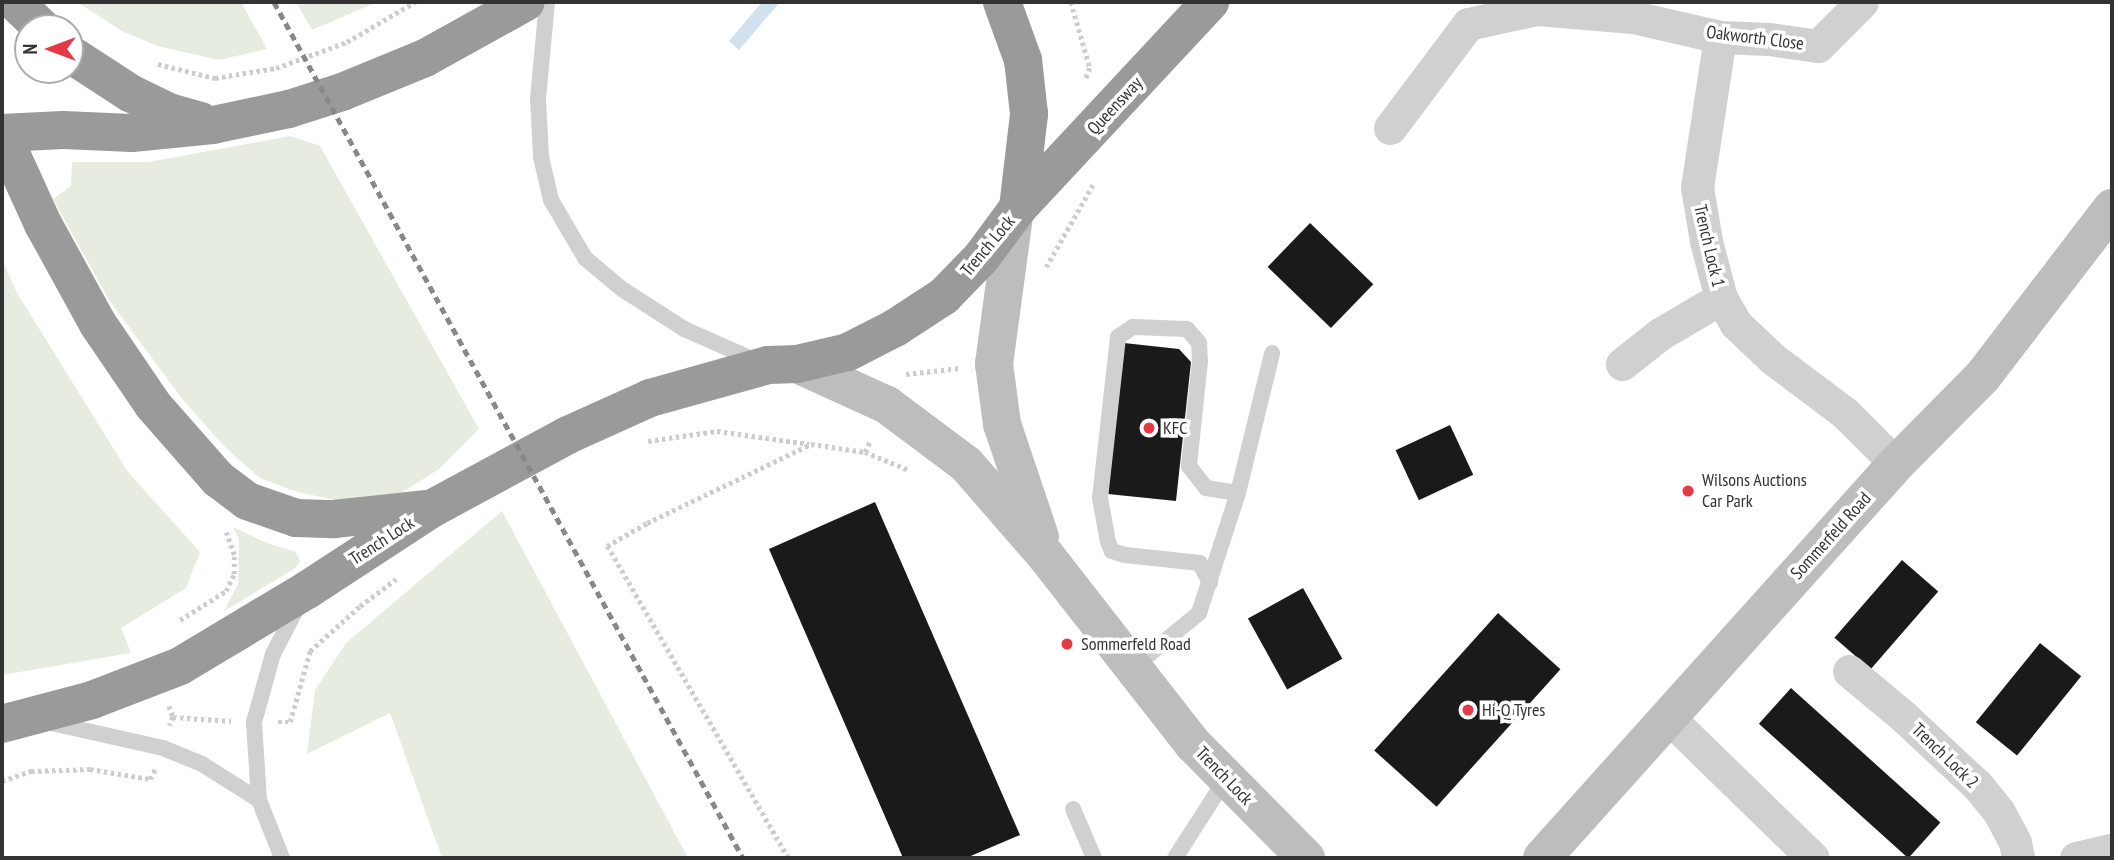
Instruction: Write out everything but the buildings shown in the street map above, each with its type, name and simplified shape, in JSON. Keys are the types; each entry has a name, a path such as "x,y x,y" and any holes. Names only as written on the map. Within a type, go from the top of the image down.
{"highway":[{"path":"433,508 334,519 296,518 247,501 205,466 153,405 98,324 43,224 2,134 63,130 132,134 213,125 289,109 342,92 425,58 526,2"},
{"name":"Trench Lock","path":"9,722 92,700 160,676 307,590 433,508 568,435 650,398 782,365 848,352 895,328 944,296 981,258 1016,212 1029,114 1023,60 1002,2"},
{"name":"Queensway","path":"1016,212 1210,2"},
{"path":"84,63 130,93 169,112 213,125"}],"street":[{"name":"Oakworth Close","path":"1390,128 1468,24 1537,9 1633,17 1720,37 1769,39 1818,46 1862,2"},
{"name":"Trench Lock 1","path":"1720,37 1697,187 1706,240 1721,298 1736,324 1773,359 1845,413 1896,464"},
{"name":"Sommerfeld Road","path":"1542,858 1896,464 1983,376 2112,208"},
{"path":"1016,212 994,364 1002,424 1046,556"},
{"path":"1622,364 1660,334 1721,298"},
{"name":"Trench Lock","path":"782,365 887,405 913,421 965,464 1046,556 1193,744 1225,780 1306,858"},
{"name":"Trench Lock 2","path":"1849,671 1904,717 1978,786 1999,812 2015,842 2018,858"},
{"path":"1668,717 1813,858"},
{"path":"2076,858 2112,850"}],"lane":[{"path":"547,2 538,99 541,156 551,200 585,258 622,289 684,329 782,365"},
{"path":"1210,583 1200,563 1125,555 1112,551 1108,542 1100,498 1118,337 1133,327 1186,329 1199,343 1200,361 1189,466 1206,488 1238,493"},
{"path":"1134,667 1199,613 1238,493 1272,353"},
{"path":"282,858 259,800 254,722 273,654 307,590"},
{"path":"9,722 163,748 202,764 259,800"},
{"path":"1175,858 1225,780"},
{"path":"1073,809 1094,858"}],"path":[{"path":"156,64 215,78 276,68 347,41 415,2"},
{"path":"643,441 717,431 811,444"},
{"path":"865,452 914,472"},
{"path":"647,523 607,546 788,858"},
{"path":"2,781 32,771 90,769 150,779 173,717 290,722 310,651 360,606 399,577"}],"shaded area":[{"path":"77,2 241,2 267,49 219,60 157,46 122,31"},
{"path":"296,2 377,2 312,30"},
{"path":"290,136 320,146 479,429 439,469 403,492 336,500 297,492 260,478 226,448 183,400 109,300 53,199 71,186 72,162 149,162"},
{"path":"2,260 17,293 128,472 200,552 186,588 121,628 131,653 2,675"},
{"path":"502,511 688,858 442,858 390,713 307,754 315,690 346,643"},
{"path":"233,527 267,543 296,552 300,562 294,569 224,611 238,584 239,539"}],"water":[{"path":"762,2 780,2 739,50 729,41"}],"railway":[{"path":"274,2 743,858"}],"place":[{"name":"KFC","path":"1149,428"},
{"name":"Wilsons Auctions Car Park","path":"1688,491"},
{"name":"Sommerfeld Road","path":"1067,644"},
{"name":"Hi-Q Tyres","path":"1468,710"}]}
